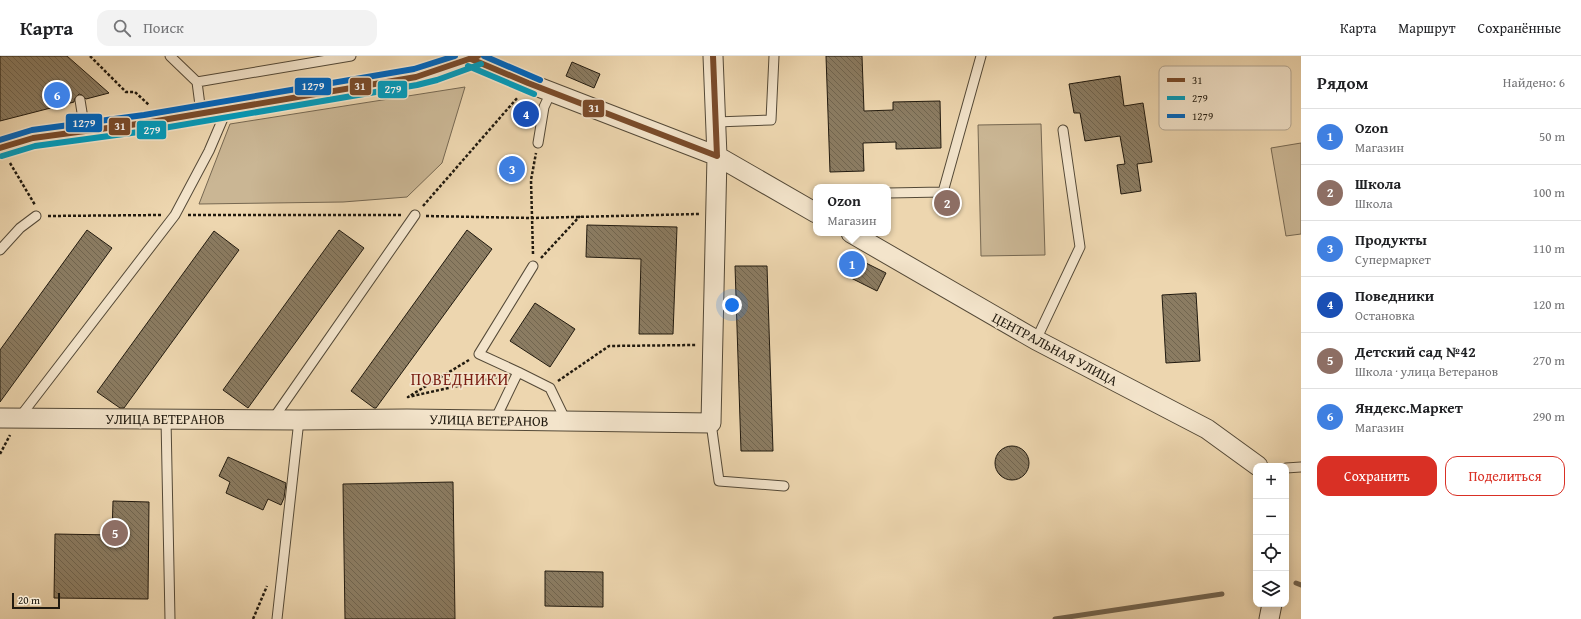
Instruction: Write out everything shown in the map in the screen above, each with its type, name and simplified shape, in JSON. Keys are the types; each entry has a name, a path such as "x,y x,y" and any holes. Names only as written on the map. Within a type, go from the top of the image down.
{"street":[{"path":"711,423 717,156 713,56"},
{"path":"4,154 33,138 145,123 416,77 434,72 472,57 528,83 717,156 813,211"},
{"name":"ЦЕНТРАЛЬНАЯ УЛИЦА","path":"855,236 1036,340 1207,429 1254,463"},
{"name":"УЛИЦА ВЕТЕРАНОВ","path":"0,418 495,420 711,423"},
{"path":"1269,619 1271,607"}],"lane":[{"path":"170,56 197,82 201,113"},
{"path":"197,82 352,56"},
{"path":"716,122 771,120 774,56"},
{"path":"891,193 943,192 982,56"},
{"path":"538,143 544,107 551,92"},
{"path":"80,100 85,131"},
{"path":"19,418 175,215 209,151 227,109"},
{"path":"1036,340 1080,246 1062,130"},
{"path":"272,420 415,215"},
{"path":"0,250 20,228 36,216"},
{"path":"533,266 479,354 550,388 566,421"},
{"path":"495,420 518,372"},
{"path":"166,419 170,619"},
{"path":"277,619 300,420"},
{"path":"711,423 719,481 784,486"},
{"path":"1289,468 1301,467"}],"path":[{"path":"90,56 126,92 135,92 154,111"},
{"path":"415,215 519,96 528,83"},
{"path":"533,266 532,180 538,143"},
{"path":"4,154 35,202 36,216 415,215 532,218 699,214"},
{"path":"533,266 580,216"},
{"path":"550,388 609,346 712,344"},
{"path":"479,354 408,397 518,372"}],"shaded area":[{"path":"465,87 442,163 407,197 343,202 199,204 230,124"},
{"path":"1041,124 1045,255 981,256 978,125"},
{"path":"1301,143 1301,234 1286,236 1271,148"}],"building":[{"path":"0,56 67,56 109,93 86,99 79,94 75,98 74,102 0,121"},
{"path":"826,56 862,56 864,111 893,110 893,102 940,101 941,148 896,149 896,142 863,143 864,171 830,172"},
{"path":"572,62 600,74 594,88 566,76"},
{"path":"1120,76 1124,106 1143,103 1152,162 1137,164 1141,191 1121,194 1117,165 1125,164 1120,136 1085,141 1080,113 1074,113 1069,84"},
{"path":"502,159 524,162 522,179 499,176"},
{"path":"587,225 677,227 673,334 639,334 641,259 586,257"},
{"path":"87,230 112,248 0,402 0,350"},
{"path":"339,230 364,248 248,408 223,390"},
{"path":"467,230 492,249 376,408 374,408 351,391"},
{"path":"214,231 239,250 124,408 120,408 97,392"},
{"path":"852,256 886,273 877,291 843,274"},
{"path":"735,266 767,266 773,451 741,451"},
{"path":"1196,293 1200,361 1166,363 1162,295"},
{"path":"535,303 575,329 550,367 510,341"},
{"path":"1012,446 1024,451 1029,463 1024,475 1012,480 1000,475 995,463 1000,451"},
{"path":"228,457 286,483 284,498 281,505 268,499 263,510 226,493 230,482 219,476"},
{"path":"453,482 455,619 345,619 343,484"},
{"path":"113,501 149,502 148,599 54,598 55,534 112,535"},
{"path":"545,571 603,572 603,607 545,606"}],"waterway":[{"path":"1296,583 1301,585"},
{"path":"1055,619 1222,594"}],"transit line":[{"name":"1279","path":"0,140 32,130 144,115 414,69 455,56"},
{"name":"31","path":"0,148 33,138 145,123 416,77 478,56"},
{"name":"1279","path":"484,56 540,80"},
{"name":"31","path":"713,56 717,156"},
{"name":"31","path":"471,59 528,83 717,156"},
{"name":"279","path":"2,156 35,146 146,131 417,85 437,80 481,64"},
{"name":"279","path":"468,66 534,94"}],"place":[{"name":"Яндекс.Маркет","path":"57,95"},
{"name":"Поведники","path":"526,114"},
{"name":"Продукты","path":"512,169"},
{"name":"Школа","path":"947,203"},
{"name":"Ozon","path":"852,264"},
{"name":"Детский сад №42","path":"115,533"}],"district":[{"name":"ПОВЕДНИКИ","path":"460,379"}]}
